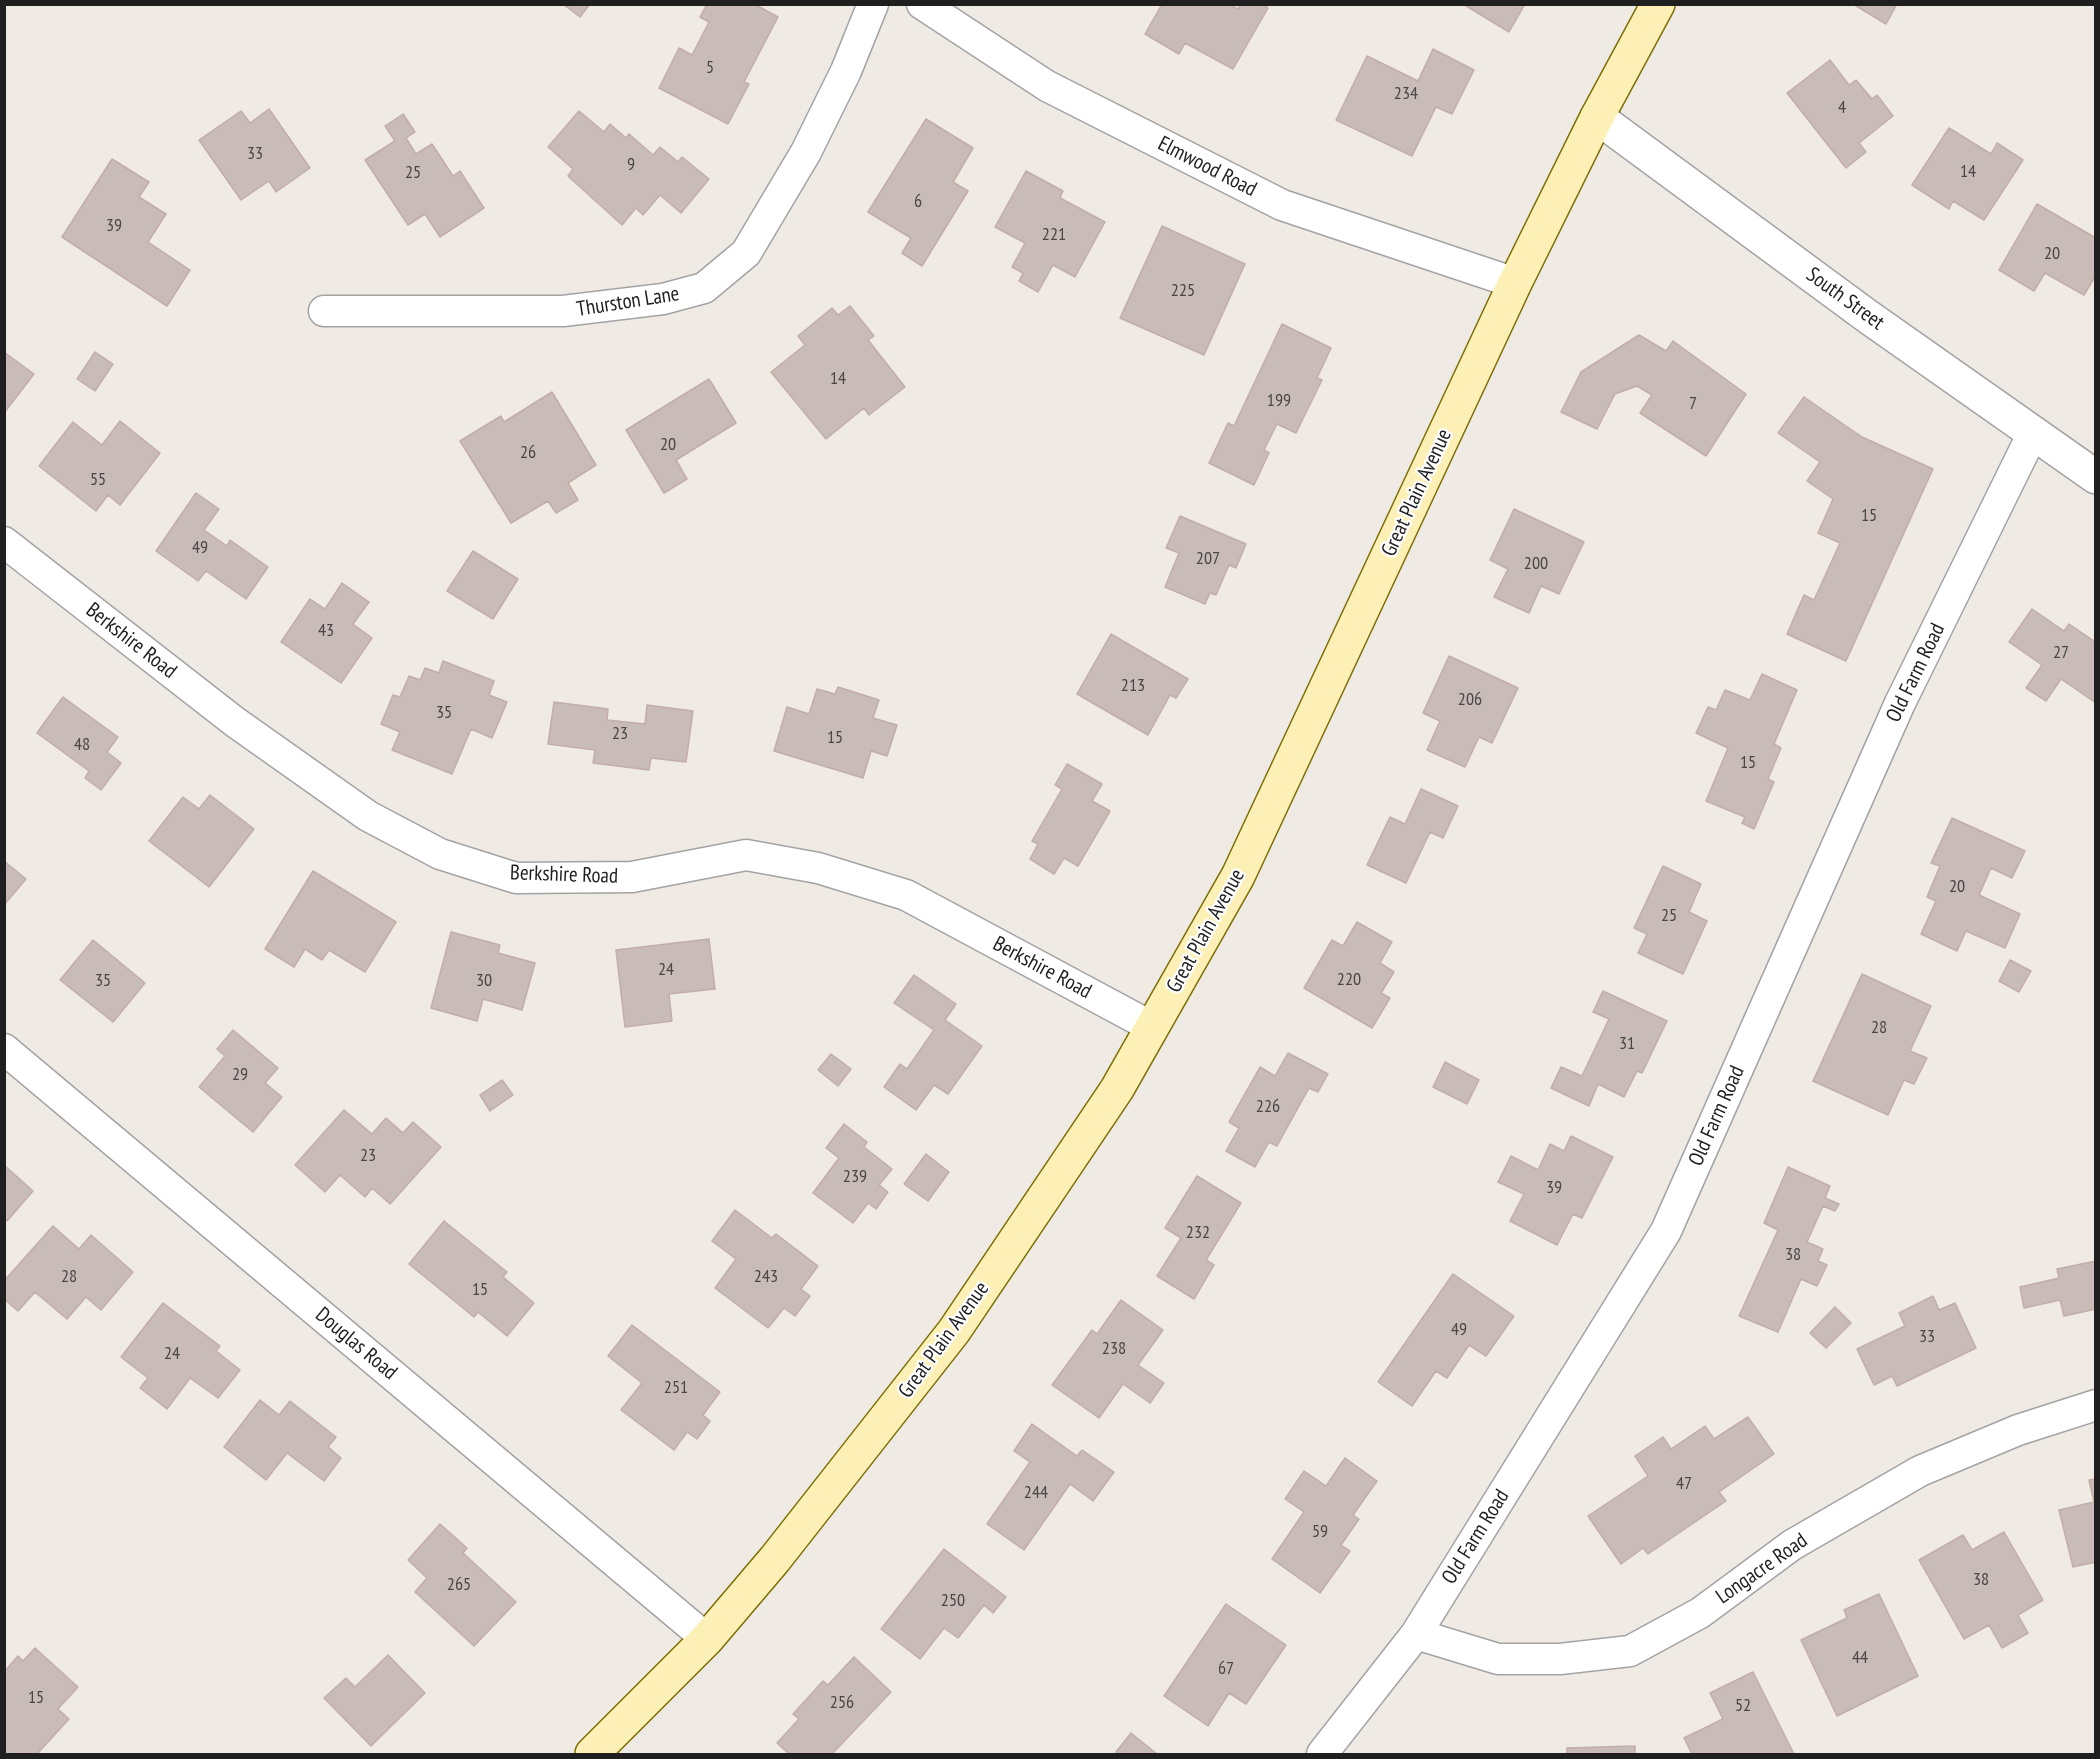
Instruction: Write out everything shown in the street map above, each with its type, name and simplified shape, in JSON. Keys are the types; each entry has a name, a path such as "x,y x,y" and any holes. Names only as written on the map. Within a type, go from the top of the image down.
{"main road":[{"name":"Great Plain Avenue","path":"592,1755 707,1639 775,1559 954,1331 1117,1089 1238,876 1515,283 1597,117 1658,4"}],"street":[{"name":"Thurston Lane","path":"324,312 563,311 663,299 704,288 746,254 816,132 846,71 873,4"},
{"name":"Elmwood Road","path":"922,4 1047,86 1282,205 1515,283"},
{"name":"South Street","path":"1597,117 1867,316 2096,477"},
{"name":"Old Farm Road","path":"1322,1755 1416,1634 1666,1231 1900,703 2033,433"},
{"name":"Berkshire Road","path":"4,542 235,722 368,816 440,854 516,878 632,877 746,855 818,868 906,895 1152,1027"},
{"name":"Douglas Road","path":"4,1049 707,1639"},
{"name":"Longacre Road","path":"1416,1634 1498,1659 1560,1659 1630,1651 1700,1613 1792,1545 1920,1471 2018,1430 2096,1405"}],"building":[{"path":"563,4 590,4 580,17"},
{"path":"707,4 754,4 778,17 744,82 749,84 728,124 659,88 679,48 692,55 709,22 700,17"},
{"path":"1162,4 1229,4 1238,9 1241,4 1261,4 1268,8 1233,69 1185,43 1179,54 1145,34"},
{"path":"1463,4 1525,4 1509,32"},
{"path":"1853,4 1897,4 1886,24"},
{"path":"1433,49 1474,70 1452,114 1436,107 1412,156 1336,120 1367,56 1418,81"},
{"path":"1830,60 1849,85 1856,80 1872,99 1877,95 1893,116 1859,143 1866,152 1846,168 1787,93"},
{"path":"269,109 310,168 276,192 269,181 241,200 199,140 241,111 250,123"},
{"path":"579,111 604,132 610,124 626,138 629,134 653,155 660,147 678,162 682,157 709,179 681,213 660,195 643,215 636,208 622,225 568,176 573,169 548,147"},
{"path":"403,114 415,132 406,138 416,154 432,144 453,176 460,171 484,208 440,237 425,214 408,225 365,160 395,141 385,126"},
{"path":"926,119 973,148 953,182 968,191 922,266 902,253 911,238 868,212"},
{"path":"1949,128 1991,154 1997,143 2023,160 1984,220 1953,201 1949,209 1912,185"},
{"path":"112,159 149,182 139,197 166,214 148,242 190,270 167,306 62,237"},
{"path":"1026,171 1063,191 1060,198 1105,222 1075,277 1053,265 1038,292 1019,281 1023,273 1012,267 1025,243 995,227"},
{"path":"2037,204 2096,238 2096,275 2084,295 2045,273 2034,291 1999,270"},
{"path":"1162,226 1245,264 1204,355 1120,318"},
{"path":"850,306 874,336 868,340 905,387 869,415 864,408 826,439 771,372 805,345 798,336 832,308 838,315"},
{"path":"1282,324 1331,348 1317,378 1322,380 1296,433 1277,424 1264,450 1269,453 1254,485 1209,463 1228,423 1234,426"},
{"path":"1639,335 1666,351 1673,341 1746,394 1706,456 1640,413 1652,395 1637,386 1615,394 1597,429 1561,412 1581,372"},
{"path":"4,352 34,374 4,413"},
{"path":"95,352 113,364 95,391 77,379"},
{"path":"709,379 736,423 676,460 687,479 664,493 626,430"},
{"path":"552,392 596,465 568,483 578,500 556,513 548,501 511,523 460,441 501,416 504,422"},
{"path":"1804,397 1862,437 1933,469 1846,661 1787,634 1804,595 1814,600 1840,543 1818,533 1833,499 1807,481 1820,462 1778,433"},
{"path":"120,421 160,453 120,505 108,495 96,511 39,466 73,422 102,445"},
{"path":"196,493 219,509 204,530 227,546 230,540 268,567 246,599 206,571 198,581 156,551"},
{"path":"1514,509 1584,542 1559,594 1541,586 1529,613 1494,597 1508,569 1490,560"},
{"path":"1180,516 1246,544 1236,568 1229,565 1216,595 1210,593 1205,604 1165,587 1179,553 1166,548"},
{"path":"473,551 518,579 493,619 447,591"},
{"path":"342,583 369,602 353,624 372,638 341,683 281,642 310,599 325,609"},
{"path":"2032,609 2064,631 2069,624 2094,641 2096,640 2096,703 2061,679 2046,701 2026,688 2042,665 2009,642"},
{"path":"1111,634 1188,679 1176,698 1170,695 1148,735 1077,694"},
{"path":"1449,656 1518,688 1492,743 1479,737 1465,767 1427,750 1440,721 1423,713"},
{"path":"443,661 494,681 489,695 507,702 492,738 471,729 452,774 392,750 400,732 381,724 393,695 400,697 409,676 420,680 425,668 439,673"},
{"path":"1762,674 1797,690 1774,744 1781,748 1768,779 1774,782 1754,829 1742,823 1745,817 1706,801 1728,748 1696,733 1708,707 1716,710 1725,690 1750,700"},
{"path":"838,687 879,700 873,718 897,725 887,756 871,751 863,778 774,751 787,707 809,714 817,689 835,694"},
{"path":"63,697 118,737 107,752 121,763 101,790 85,778 89,771 37,733"},
{"path":"554,702 608,709 607,720 645,724 647,705 693,711 686,762 651,758 649,770 593,763 595,750 548,744"},
{"path":"1067,764 1102,784 1092,801 1110,811 1078,866 1064,858 1054,874 1030,859 1038,844 1032,841 1062,789 1055,785"},
{"path":"1421,789 1458,806 1443,838 1430,832 1406,883 1367,865 1390,817 1405,824"},
{"path":"210,795 254,829 209,887 149,841 183,797 199,809"},
{"path":"1952,818 2025,851 2012,878 1991,868 1979,895 2020,914 2005,948 1966,931 1957,951 1921,934 1936,901 1927,897 1940,866 1931,863"},
{"path":"4,861 26,879 4,905"},
{"path":"1663,866 1701,884 1689,912 1707,921 1683,974 1638,953 1647,934 1634,928"},
{"path":"313,871 396,922 365,972 329,950 322,960 305,949 294,967 265,949"},
{"path":"1357,922 1392,942 1380,963 1394,972 1381,993 1390,998 1372,1028 1304,988 1332,940 1343,946"},
{"path":"451,932 500,945 498,953 535,963 522,1010 483,999 477,1021 431,1008"},
{"path":"709,939 715,989 669,994 672,1021 625,1027 616,950"},
{"path":"93,940 145,983 113,1022 60,980"},
{"path":"2010,960 2031,971 2019,992 1999,981"},
{"path":"1862,974 1931,1006 1910,1051 1927,1058 1914,1084 1904,1080 1888,1115 1813,1081"},
{"path":"914,975 956,1004 945,1020 982,1046 948,1094 934,1085 916,1110 884,1087 900,1064 907,1069 934,1030 894,1003"},
{"path":"1603,991 1667,1021 1642,1073 1637,1071 1624,1097 1598,1084 1589,1106 1551,1088 1561,1067 1582,1076 1609,1019 1593,1012"},
{"path":"233,1030 278,1068 265,1083 282,1097 253,1132 199,1087 225,1056 217,1049"},
{"path":"1288,1053 1328,1074 1318,1092 1309,1088 1277,1146 1269,1142 1255,1167 1226,1151 1239,1128 1229,1122 1260,1067 1275,1076"},
{"path":"831,1054 851,1069 838,1086 818,1070"},
{"path":"1445,1062 1479,1080 1467,1104 1433,1087"},
{"path":"502,1080 513,1095 490,1111 480,1095"},
{"path":"344,1110 372,1134 386,1118 403,1133 413,1122 441,1147 390,1204 372,1188 365,1197 340,1175 325,1192 295,1165"},
{"path":"844,1124 867,1142 864,1147 892,1169 879,1185 888,1192 876,1209 868,1203 853,1223 813,1193 839,1158 826,1148"},
{"path":"1571,1136 1613,1157 1582,1218 1573,1214 1557,1245 1510,1221 1524,1194 1498,1182 1511,1156 1538,1170 1550,1144 1564,1151"},
{"path":"926,1154 949,1172 928,1201 904,1184"},
{"path":"4,1165 33,1191 7,1221 4,1218"},
{"path":"1788,1167 1830,1186 1825,1198 1839,1204 1835,1211 1823,1206 1807,1242 1823,1249 1818,1261 1827,1265 1817,1286 1801,1279 1778,1332 1739,1316 1778,1230 1764,1223"},
{"path":"1197,1176 1241,1203 1206,1260 1214,1265 1194,1299 1157,1276 1181,1238 1165,1228"},
{"path":"735,1210 772,1238 776,1234 818,1266 801,1289 810,1296 795,1316 784,1308 768,1328 715,1288 736,1259 712,1241"},
{"path":"444,1221 507,1272 503,1277 534,1303 507,1336 478,1312 474,1317 409,1264"},
{"path":"53,1226 79,1249 91,1235 133,1272 101,1310 86,1297 67,1319 35,1292 18,1311 4,1299 4,1281"},
{"path":"2096,1261 2096,1309 2064,1316 2060,1300 2024,1308 2020,1287 2059,1278 2057,1269"},
{"path":"1453,1274 1514,1316 1486,1356 1469,1345 1447,1378 1436,1371 1412,1406 1378,1382"},
{"path":"1933,1296 1939,1310 1955,1303 1976,1348 1897,1386 1892,1376 1874,1385 1857,1349 1905,1326 1899,1313"},
{"path":"1121,1300 1163,1330 1138,1365 1164,1383 1150,1403 1123,1384 1099,1418 1052,1385 1092,1330 1097,1334"},
{"path":"163,1303 220,1346 216,1351 240,1370 218,1398 190,1378 167,1409 140,1388 148,1378 121,1357"},
{"path":"1835,1307 1851,1323 1826,1348 1810,1333"},
{"path":"632,1325 720,1392 703,1415 710,1421 697,1439 687,1432 674,1450 621,1410 642,1383 608,1356"},
{"path":"260,1400 279,1415 290,1401 336,1437 328,1447 341,1458 324,1481 287,1453 266,1480 224,1447"},
{"path":"1748,1417 1774,1454 1719,1492 1726,1501 1648,1554 1643,1548 1621,1564 1588,1516 1648,1476 1635,1456 1663,1437 1671,1449 1705,1426 1714,1439"},
{"path":"1032,1424 1077,1456 1082,1450 1114,1472 1093,1501 1070,1484 1024,1550 987,1524 1030,1462 1014,1451"},
{"path":"1345,1458 1377,1481 1353,1515 1359,1519 1341,1545 1350,1551 1320,1593 1272,1559 1304,1512 1285,1499 1304,1471 1326,1486"},
{"path":"2096,1479 2096,1562 2073,1567 2059,1510 2094,1502 2089,1480"},
{"path":"440,1524 467,1548 463,1553 516,1602 474,1646 415,1592 427,1578 408,1560"},
{"path":"2004,1532 2043,1600 2018,1615 2028,1633 2002,1648 1989,1625 1964,1639 1919,1560 1963,1535 1972,1550"},
{"path":"944,1549 1006,1597 993,1613 984,1605 958,1638 944,1628 920,1659 881,1629"},
{"path":"1879,1594 1918,1676 1837,1716 1801,1640 1847,1618 1844,1610"},
{"path":"1226,1604 1286,1645 1246,1704 1229,1693 1208,1726 1164,1696"},
{"path":"35,1648 78,1687 58,1709 69,1719 37,1754 4,1754 4,1672 18,1656 23,1661"},
{"path":"388,1655 425,1693 371,1746 324,1698 346,1678 355,1687"},
{"path":"854,1657 891,1692 832,1754 789,1754 777,1743 799,1719 793,1714 823,1681 828,1685"},
{"path":"1753,1672 1794,1754 1692,1754 1684,1738 1723,1719 1710,1693"},
{"path":"1131,1733 1157,1754 1119,1754 1116,1752"},
{"path":"1635,1746 1635,1754 1567,1754 1567,1748"}]}
